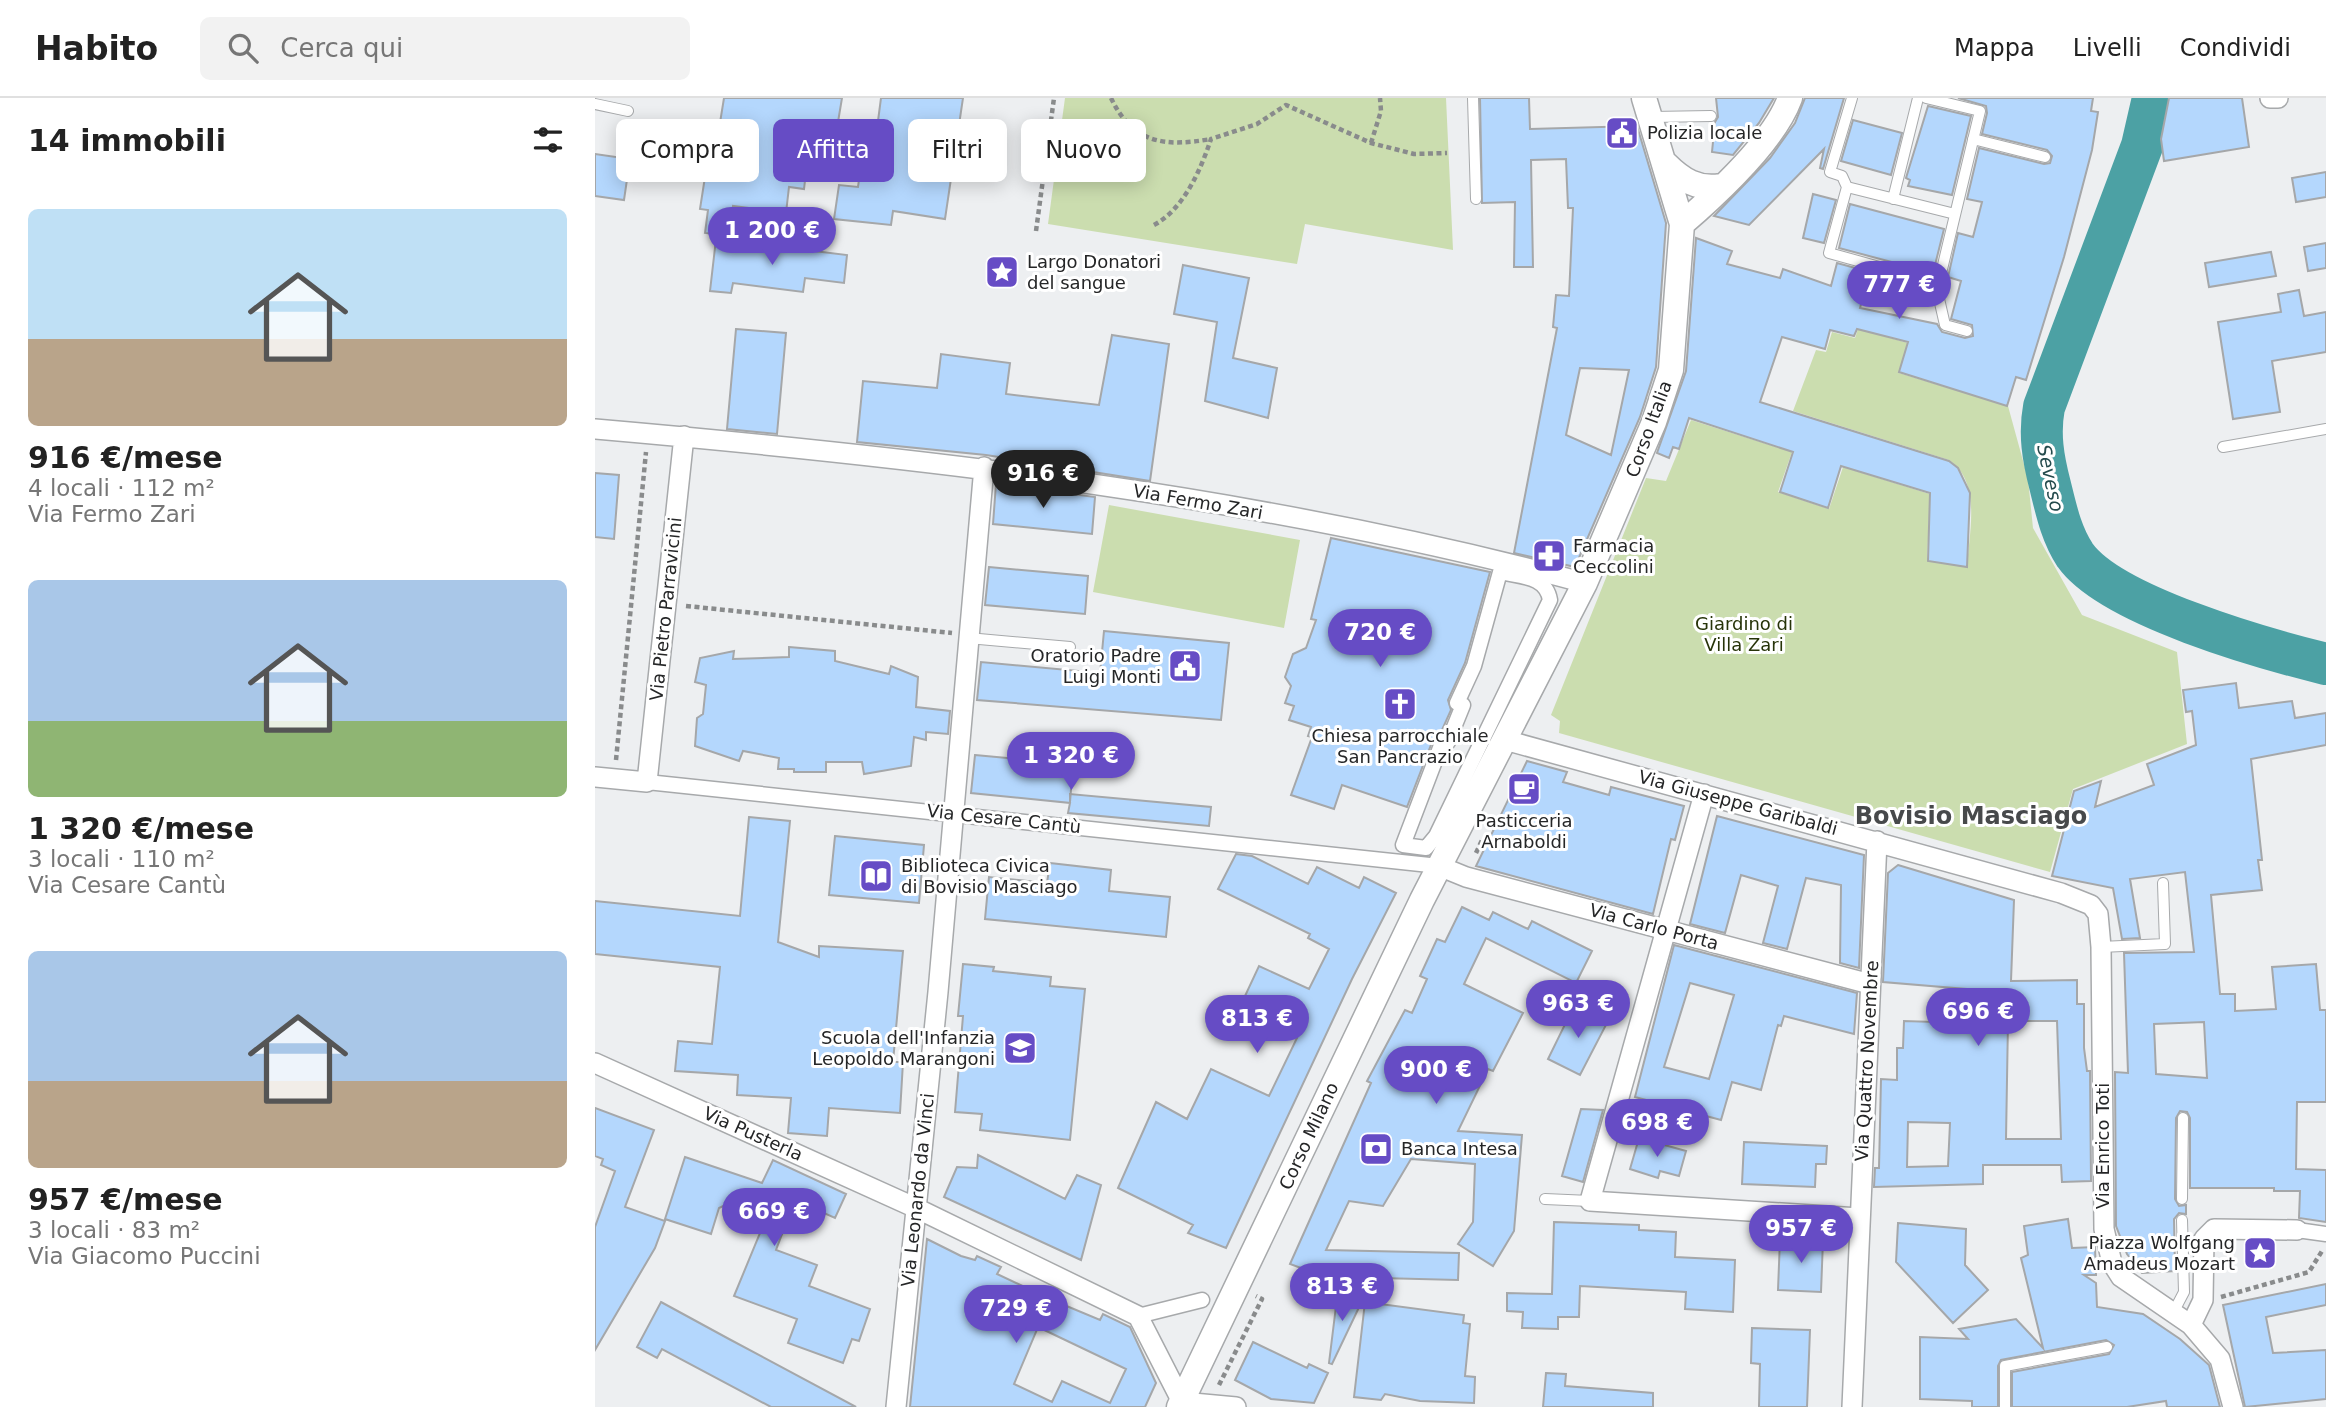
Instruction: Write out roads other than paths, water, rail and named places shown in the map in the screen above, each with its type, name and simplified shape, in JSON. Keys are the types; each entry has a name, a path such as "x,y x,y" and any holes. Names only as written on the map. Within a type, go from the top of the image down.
{"street":[{"path":"1682,225 1766,137 1790,98"},
{"path":"2270,98 2278,98"},
{"name":"Corso Italia","path":"1505,740 1585,583 1639,461 1668,381 1676,324 1682,225 1648,108"},
{"path":"1666,164 1693,184 1721,186"},
{"name":"Via Fermo Zari","path":"595,429 983,467 1151,493 1585,583"},
{"name":"Via Pietro Parravicini","path":"647,782 684,436"},
{"name":"Via Leonardo da Vinci","path":"896,1407 954,813 983,467"},
{"path":"1503,567 1541,581 1548,587 1551,600 1436,836 1426,848 1402,845 1443,740 1448,742 1463,705 1457,703 1474,666 1503,567"},
{"name":"Via Giuseppe Garibaldi","path":"1505,740 1877,841 2061,893 2091,905"},
{"name":"Corso Milano","path":"1180,1405 1439,866 1505,740"},
{"name":"Via Cesare Cantù","path":"605,777 1439,866"},
{"path":"1704,794 1590,1201 1859,1218"},
{"name":"Via Quattro Novembre","path":"1852,1407 1877,841"},
{"name":"Via Carlo Porta","path":"1439,866 1466,877 1870,984"},
{"name":"Via Enrico Toti","path":"2091,905 2098,914 2101,947 2104,1229 2107,1247 2121,1277 2191,1325 2220,1359 2233,1407"},
{"name":"Via Pusterla","path":"595,1063 916,1208 1138,1316"},
{"path":"2191,1325 2203,1300 2204,1239 2209,1232 2214,1229 2297,1230 2322,1235"},
{"path":"1202,1300 1138,1316 1180,1405 1236,1407"}],"lane":[{"path":"1473,98 1476,199"},
{"path":"1851,98 1830,172 1842,176 1847,187 1829,253 1883,268 1881,275 1937,290"},
{"path":"1893,199 1918,98"},
{"path":"1926,98 1980,111 1937,290 1945,325 1967,331"},
{"path":"595,104 628,111"},
{"path":"1648,108 1711,116"},
{"path":"1973,139 2045,157"},
{"path":"1847,187 1955,214"},
{"path":"2223,447 2326,429"},
{"path":"968,638 1070,647"},
{"path":"2101,947 2165,944 2163,883"},
{"path":"2182,1199 2183,1118"},
{"path":"1545,1199 1590,1201"},
{"path":"2173,1313 2184,1292 2182,1220"},
{"path":"2005,1407 2005,1366 2106,1347"}],"waterway":[{"name":"Seveso","path":"2153,98 2142,146 2044,407 2044,456 2059,521 2075,555 2094,574 2121,591 2191,623 2266,648 2326,664"}],"place":[{"name":"Polizia locale","path":"1622,133"},
{"name":"Largo Donatori del sangue","path":"1002,272"},
{"name":"Farmacia Ceccolini","path":"1549,556"},
{"name":"Oratorio Padre Luigi Monti","path":"1185,666"},
{"name":"Chiesa parrocchiale San Pancrazio","path":"1400,704"},
{"name":"Pasticceria Arnaboldi","path":"1524,789"},
{"name":"Biblioteca Civica di Bovisio Masciago","path":"876,876"},
{"name":"Scuola dell'Infanzia Leopoldo Marangoni","path":"1020,1048"},
{"name":"Banca Intesa","path":"1376,1149"},
{"name":"Piazza Wolfgang Amadeus Mozart","path":"2260,1253"}],"district":[{"name":"Bovisio Masciago","path":"1971,816"}],"park label":[{"name":"Giardino di Villa Zari","path":"1744,634"}]}
